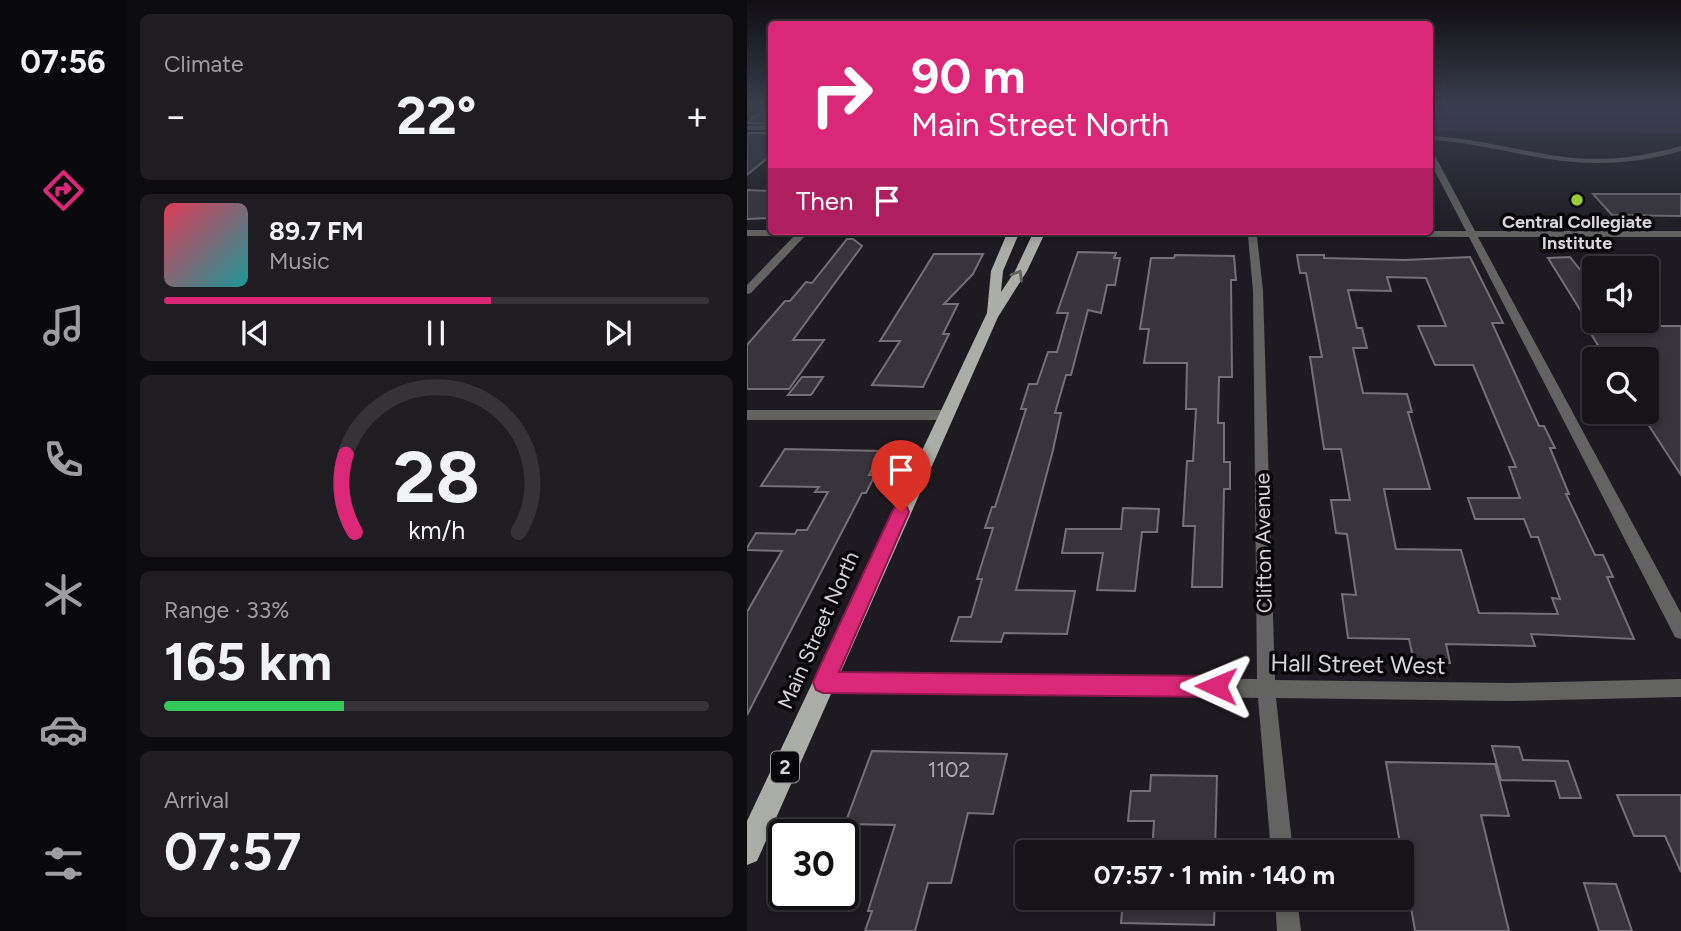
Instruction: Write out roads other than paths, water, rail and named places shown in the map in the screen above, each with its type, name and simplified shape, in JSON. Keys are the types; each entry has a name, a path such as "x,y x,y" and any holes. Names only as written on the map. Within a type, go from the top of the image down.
{"main road":[{"name":"Main Street North","path":"991,317 997,271 1013,235"},
{"name":"Main Street North","path":"747,851 991,317 1022,271 1038,235"}],"street":[{"path":"1521,151 1561,159 1617,160 1674,151"},
{"path":"1433,159 1681,631"},
{"path":"1433,232 1681,234"},
{"path":"747,233 768,233"},
{"path":"747,291 800,235"},
{"name":"Clifton Avenue","path":"1252,235 1258,291 1266,687 1280,840"},
{"path":"747,415 945,415"},
{"name":"Hall Street West","path":"823,682 1510,692 1681,688"},
{"path":"1287,910 1289,931"}],"place":[{"name":"Central Collegiate Institute","path":"1577,200"}]}
